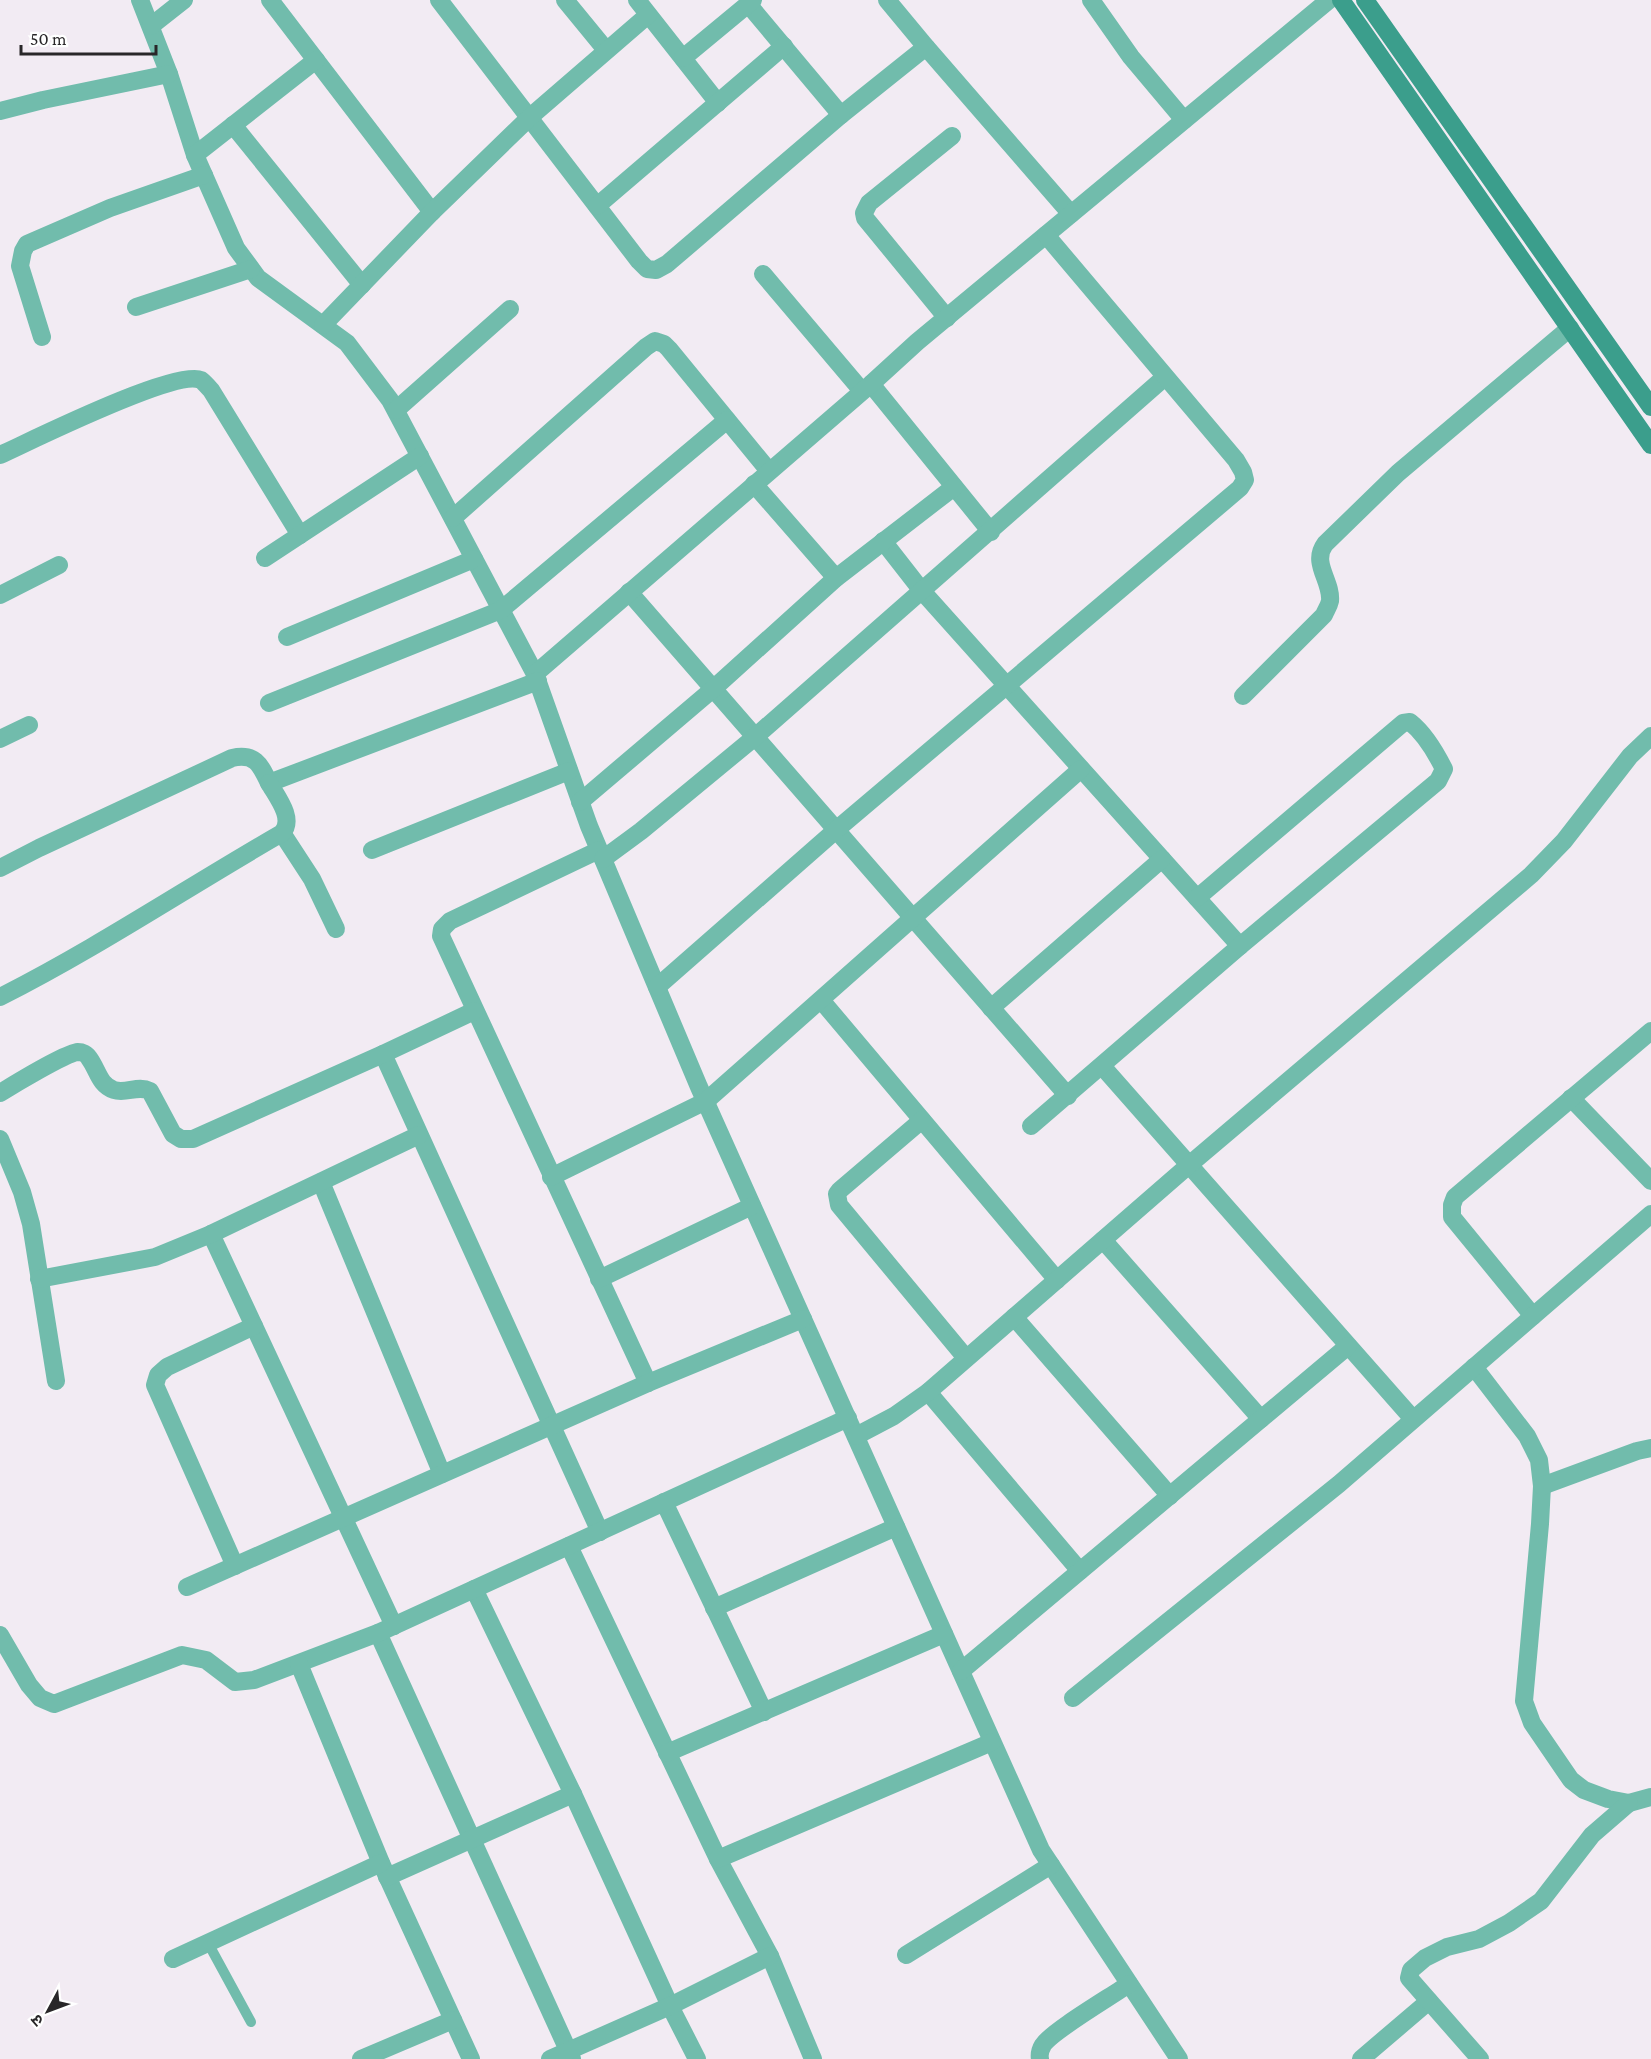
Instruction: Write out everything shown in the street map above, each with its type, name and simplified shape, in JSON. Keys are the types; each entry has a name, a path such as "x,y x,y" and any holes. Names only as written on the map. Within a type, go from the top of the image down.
{"main road":[{"path":"1341,0 1651,444"},
{"path":"1365,0 1651,406"}],"street":[{"path":"140,0 169,74 195,154 236,248 258,278 346,343 390,400 537,677 580,802 657,987 752,1206 1041,1850 1179,2059"},
{"path":"151,26 184,0"},
{"path":"270,0 432,212"},
{"path":"439,0 639,261 647,269 657,270 667,264 841,115 926,47"},
{"path":"565,0 606,50"},
{"path":"887,0 1071,214"},
{"path":"1091,0 1131,57 1184,120"},
{"path":"269,783 537,677 629,592 947,318 1329,0"},
{"path":"682,58 750,2 841,115"},
{"path":"323,325 432,212 530,117 606,50 642,7 718,103"},
{"path":"597,206 784,46"},
{"path":"195,154 316,60"},
{"path":"0,111 169,74"},
{"path":"233,125 362,285"},
{"path":"947,318 865,218 864,213 869,204 952,136"},
{"path":"42,338 20,266 27,244 110,208 204,176"},
{"path":"657,987 836,830 1240,488 1245,480 1236,460 1046,235"},
{"path":"136,307 251,269"},
{"path":"763,274 867,388 991,532"},
{"path":"396,411 510,309"},
{"path":"1243,696 1324,615 1330,603 1330,594 1320,559 1321,550 1325,544 1398,472 1570,328"},
{"path":"453,518 655,341 664,344 669,349 769,471"},
{"path":"648,1383 474,1011 441,932 450,921 601,855 640,831 755,737 1165,377"},
{"path":"0,455 134,395 171,383 201,381 211,390 300,535"},
{"path":"269,703 501,610 727,420"},
{"path":"265,558 420,456"},
{"path":"754,484 836,578"},
{"path":"580,802 836,578 954,487"},
{"path":"883,541 922,591 1240,946"},
{"path":"287,637 474,559"},
{"path":"0,595 59,565"},
{"path":"629,592 1068,1096"},
{"path":"1031,1126 1240,946 1438,781 1444,769 1416,727 1410,722 1403,723 1197,898"},
{"path":"0,739 29,725"},
{"path":"856,1436 894,1416 928,1392 1189,1165 1531,874 1564,841 1630,756 1651,736"},
{"path":"0,868 231,758 242,756 261,765 287,819 286,829 282,833 44,974 0,997"},
{"path":"551,1177 706,1101 1081,769"},
{"path":"372,850 569,771"},
{"path":"282,833 312,879 336,929"},
{"path":"991,1008 1162,859"},
{"path":"821,1000 1057,1280"},
{"path":"0,1093 65,1057 79,1052 90,1059 101,1081 113,1090 121,1092 144,1088 150,1091 170,1132 181,1139 192,1139 474,1011"},
{"path":"1533,1316 1452,1217 1455,1197 1651,1031"},
{"path":"383,1054 600,1532"},
{"path":"1102,1066 1413,1419"},
{"path":"1571,1098 1651,1181"},
{"path":"922,1120 840,1190 837,1198 838,1204 966,1358"},
{"path":"39,1279 155,1257 211,1234 419,1135"},
{"path":"0,1139 5,1165 22,1192 31,1224 56,1381"},
{"path":"321,1182 442,1474"},
{"path":"599,1279 752,1206"},
{"path":"1073,1698 1339,1484 1651,1214"},
{"path":"211,1234 343,1518 386,1629 474,1840 570,2055"},
{"path":"1103,1240 1261,1419"},
{"path":"1014,1317 1170,1496"},
{"path":"188,1587 648,1383 803,1319"},
{"path":"235,1566 155,1385 158,1375 167,1367 254,1326"},
{"path":"961,1671 1348,1346"},
{"path":"1474,1367 1527,1436 1539,1460 1542,1486 1524,1701 1532,1723 1571,1780 1584,1790 1608,1799 1629,1803"},
{"path":"928,1392 1080,1571"},
{"path":"2,1643 40,1698 54,1704 182,1655 206,1660 235,1682 254,1680 386,1629 848,1418"},
{"path":"1542,1486 1651,1448"},
{"path":"664,1502 764,1712"},
{"path":"714,1608 896,1527"},
{"path":"569,1546 718,1859 770,1956 813,2059"},
{"path":"474,1589 697,2059"},
{"path":"668,1754 944,1634"},
{"path":"299,1664 384,1870 471,2059"},
{"path":"718,1859 992,1742"},
{"path":"173,1959 384,1870 474,1840 573,1794"},
{"path":"1480,2059 1409,1978 1411,1970 1425,1958 1447,1947 1479,1939 1541,1901 1592,1835 1629,1803 1651,1797"},
{"path":"906,1955 1051,1865"},
{"path":"550,2059 570,2055 770,1956"},
{"path":"1040,2059 1043,2044 1057,2032 1129,1984"},
{"path":"1361,2059 1429,2001"},
{"path":"361,2059 453,2020"}],"lane":[{"path":"208,1943 251,2022"}]}
